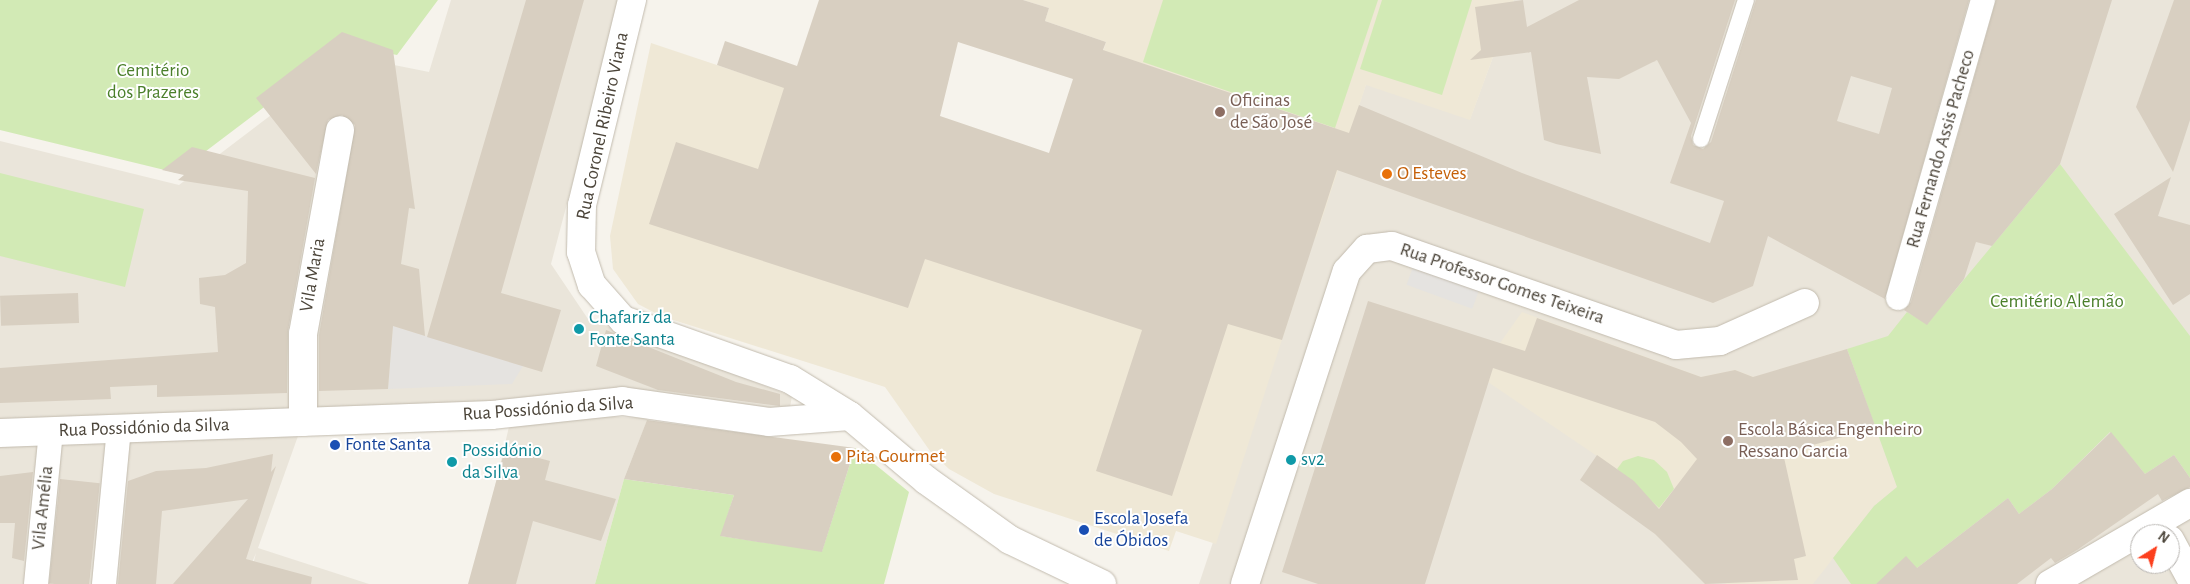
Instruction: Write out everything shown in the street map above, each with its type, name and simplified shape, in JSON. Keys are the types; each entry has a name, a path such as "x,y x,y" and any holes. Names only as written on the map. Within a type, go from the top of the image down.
{"street":[{"name":"Rua Coronel Ribeiro Viana","path":"632,0 582,205 581,252 592,285 623,320 790,380 850,416"},
{"name":"Rua Fernando Assis Pacheco","path":"1898,298 1983,0"},
{"name":"Vila Maria","path":"303,422 303,334 340,130"},
{"name":"Rua Professor Gomes Teixeira","path":"1245,584 1347,271 1367,249 1392,246 1676,345 1720,341 1805,304"},
{"name":"Rua Possidónio da Silva","path":"0,433 512,414 622,401 769,422 850,416"},
{"path":"850,416 926,480 1010,540 1102,584"},
{"path":"104,584 119,428"},
{"name":"Vila Amélia","path":"36,584 51,431"},
{"path":"2172,524 2190,503"},
{"path":"2050,584 2130,548"},
{"path":"2180,559 2190,577"}],"lane":[{"path":"1700,139 1746,0"}],"shaded area":[{"path":"451,0 621,0 551,264 588,319 792,396 786,430 645,409 523,414 648,418 624,479 595,584 472,584 512,414 303,422 258,548 369,584 248,584 256,553 243,584 0,584 0,141 179,185 349,56 429,72"},
{"name":"Oficinas de São José","path":"1023,0 1514,0 1470,120 1366,85 1316,237 1069,154 1106,42 1045,21 1049,8"},
{"path":"1514,0 2190,0 2190,584 1199,584 1366,84 1470,119"},
{"path":"651,43 1307,262 1216,544 1176,531 1169,551 994,494 949,469 930,451 885,387 661,316 638,304 613,269 610,236"},
{"path":"1413,267 1479,291 1472,309 1407,285"},
{"name":"Escola Básica Engenheiro Ressano Garcia","path":"1522,312 1701,377 1735,370 1754,377 1847,349 1897,487 1874,506 1813,584 1726,584 1634,481 1488,382 1500,343"},
{"path":"393,326 523,366 512,384 388,389"}],"green space":[{"name":"Cemitério dos Prazeres","path":"0,0 438,0 397,55 346,45 177,173 0,130"},
{"path":"1163,0 1378,0 1335,128 1143,62"},
{"path":"1382,0 1472,0 1442,95 1360,69"},
{"name":"Cemitério Alemão","path":"2060,164 2190,336 2190,478 2174,455 2145,474 2110,432 2052,489 2019,514 2008,498 1917,568 1876,584 1851,584 1833,558 1874,506 1897,487 1847,349 1888,336 1907,312 1927,324"},
{"path":"0,173 144,209 125,287 0,256"},
{"path":"855,448 909,492 884,584 595,584 624,479 734,495 721,536 822,551"},
{"path":"1638,456 1654,460 1667,472 1674,489 1659,508 1617,469 1623,461"}],"building":[{"path":"526,0 584,0 501,293 561,310 542,372 427,337"},
{"path":"819,0 1023,0 1049,8 1045,21 1106,42 1103,50 1349,133 1359,105 1522,173 1710,243 1724,201 1670,183 1691,123 1657,60 1619,79 1587,77 1601,154 1556,144 1544,140 1531,52 1470,60 1481,50 1475,7 1523,0 1527,27 1579,0 1735,0 1691,136 1693,145 1703,149 1711,142 1756,0 1969,0 1885,299 1768,236 1753,286 1713,303 1337,170 1282,340 1228,324 1172,496 1096,471 1142,330 925,259 908,308 649,224 676,142 758,169 784,88 717,65 725,41 797,66","holes":["958,42 1073,79 1049,153 940,116","1851,76 1892,88 1879,134 1837,121"]},
{"path":"1996,0 2112,0 2060,164 1992,246 1976,242 1964,279 1927,325 1904,310 1911,302"},
{"path":"2174,0 2190,0 2190,120 2173,172 2136,107"},
{"path":"342,32 393,50 415,209 409,208 401,264 419,269 425,336 393,326 388,389 319,391 319,335 355,125 342,115 328,120 316,174 256,98"},
{"path":"192,147 315,178 288,331 287,393 157,397 157,385 110,387 111,399 0,403 0,368 218,352 215,307 200,304 199,278 225,275 246,263 248,191 178,180 184,175 162,170"},
{"path":"2171,177 2158,216 2190,225 2190,294 2173,305 2114,214"},
{"path":"78,293 79,323 1,326 0,296"},
{"path":"1368,301 1525,351 1537,318 1701,377 1735,370 1753,377 1847,349 1876,428 1783,453 1806,556 1794,559 1798,580 1705,584 1655,534 1580,480 1597,455 1634,481 1659,509 1697,459 1681,442 1655,422 1493,368 1425,584 1318,584 1282,572"},
{"path":"606,330 736,382 780,394 780,406 658,390 596,366"},
{"path":"647,420 855,448 822,552 720,536 734,495 624,479"},
{"path":"2111,432 2145,474 2174,455 2190,478 2190,487 2162,501 2158,494 2077,550 2055,563 2051,558 2017,584 1876,584 1906,556 1917,568 2008,498 2019,514 2052,489"},
{"path":"505,449 550,461 545,480 616,499 601,541 533,521 516,584 468,584"},
{"path":"273,454 271,472 276,466 246,559 312,577 311,584 173,584 248,499 162,511 156,584 118,584 128,481 156,471 206,468"},
{"path":"33,472 24,561 12,558 15,523 0,523 0,476"},
{"path":"60,479 100,483 89,584 49,583"}],"place":[{"name":"Oficinas de São José","path":"1220,112"},
{"name":"O Esteves","path":"1387,174"},
{"name":"Chafariz da Fonte Santa","path":"579,329"},
{"name":"Escola Básica Engenheiro Ressano Garcia","path":"1728,441"},
{"name":"Fonte Santa","path":"335,445"},
{"name":"Pita Gourmet","path":"836,457"},
{"name":"sv2","path":"1291,460"},
{"name":"Possidónio da Silva","path":"452,462"},
{"name":"Escola Josefa de Óbidos","path":"1084,530"}]}
